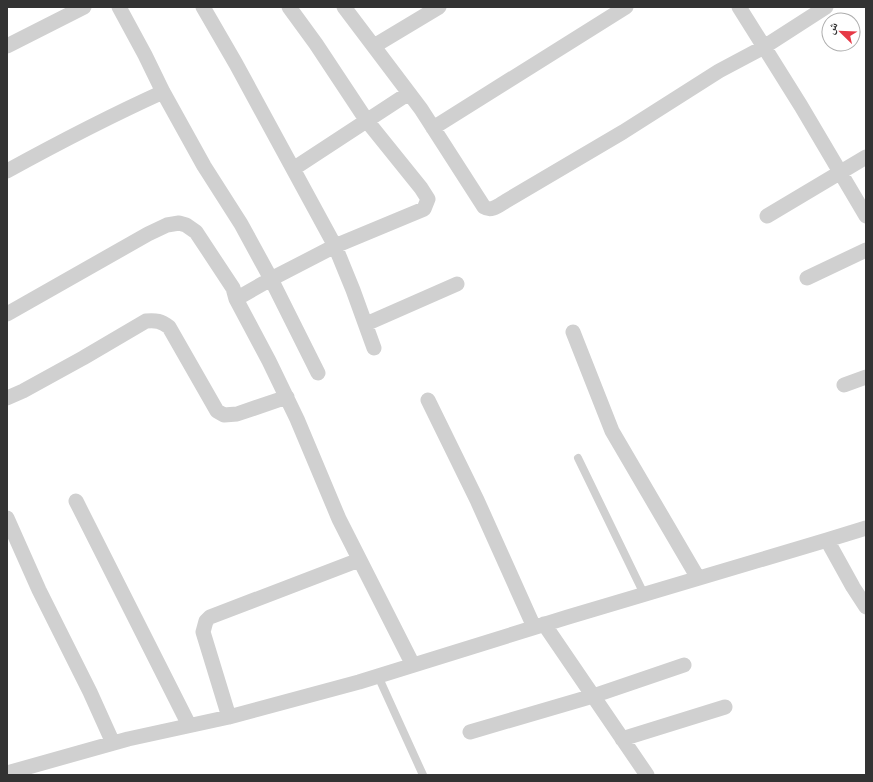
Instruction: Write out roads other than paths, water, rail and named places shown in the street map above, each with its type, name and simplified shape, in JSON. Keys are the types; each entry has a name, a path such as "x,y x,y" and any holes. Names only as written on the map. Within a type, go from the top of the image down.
{"street":[{"path":"7,46 84,7"},
{"path":"119,7 145,55 162,92 204,166 241,224 271,279 318,373"},
{"path":"203,7 236,64 334,246 353,290 374,348"},
{"path":"236,299 334,246 424,209 428,198 367,121 316,44 289,7"},
{"path":"344,7 421,109 484,207 488,210 623,132 718,71 764,47 826,7"},
{"path":"374,46 439,7"},
{"path":"432,128 626,7"},
{"path":"739,7 801,106 866,216"},
{"path":"7,171 112,116 162,92"},
{"path":"293,169 409,93"},
{"path":"767,216 866,157"},
{"path":"7,314 148,234 167,225 179,223 186,225 196,232 233,288 236,299 287,397 339,519 413,665"},
{"path":"807,278 866,250"},
{"path":"366,324 458,284"},
{"path":"7,398 23,391 146,321 154,320 162,322 169,327 217,411 224,415 237,414 287,397"},
{"path":"573,332 612,431 698,578"},
{"path":"844,385 866,377"},
{"path":"428,400 539,626 593,696 647,775"},
{"path":"76,501 189,725"},
{"path":"7,518 39,590 90,692 113,743"},
{"path":"7,773 24,772 128,738 229,717 359,682 644,594 866,528"},
{"path":"826,540 866,607"},
{"path":"229,717 203,632 206,621 210,617 359,560"},
{"path":"470,732 593,696 684,665"},
{"path":"622,739 725,707"}],"lane":[{"path":"578,458 644,594"},
{"path":"378,676 423,775"}]}
